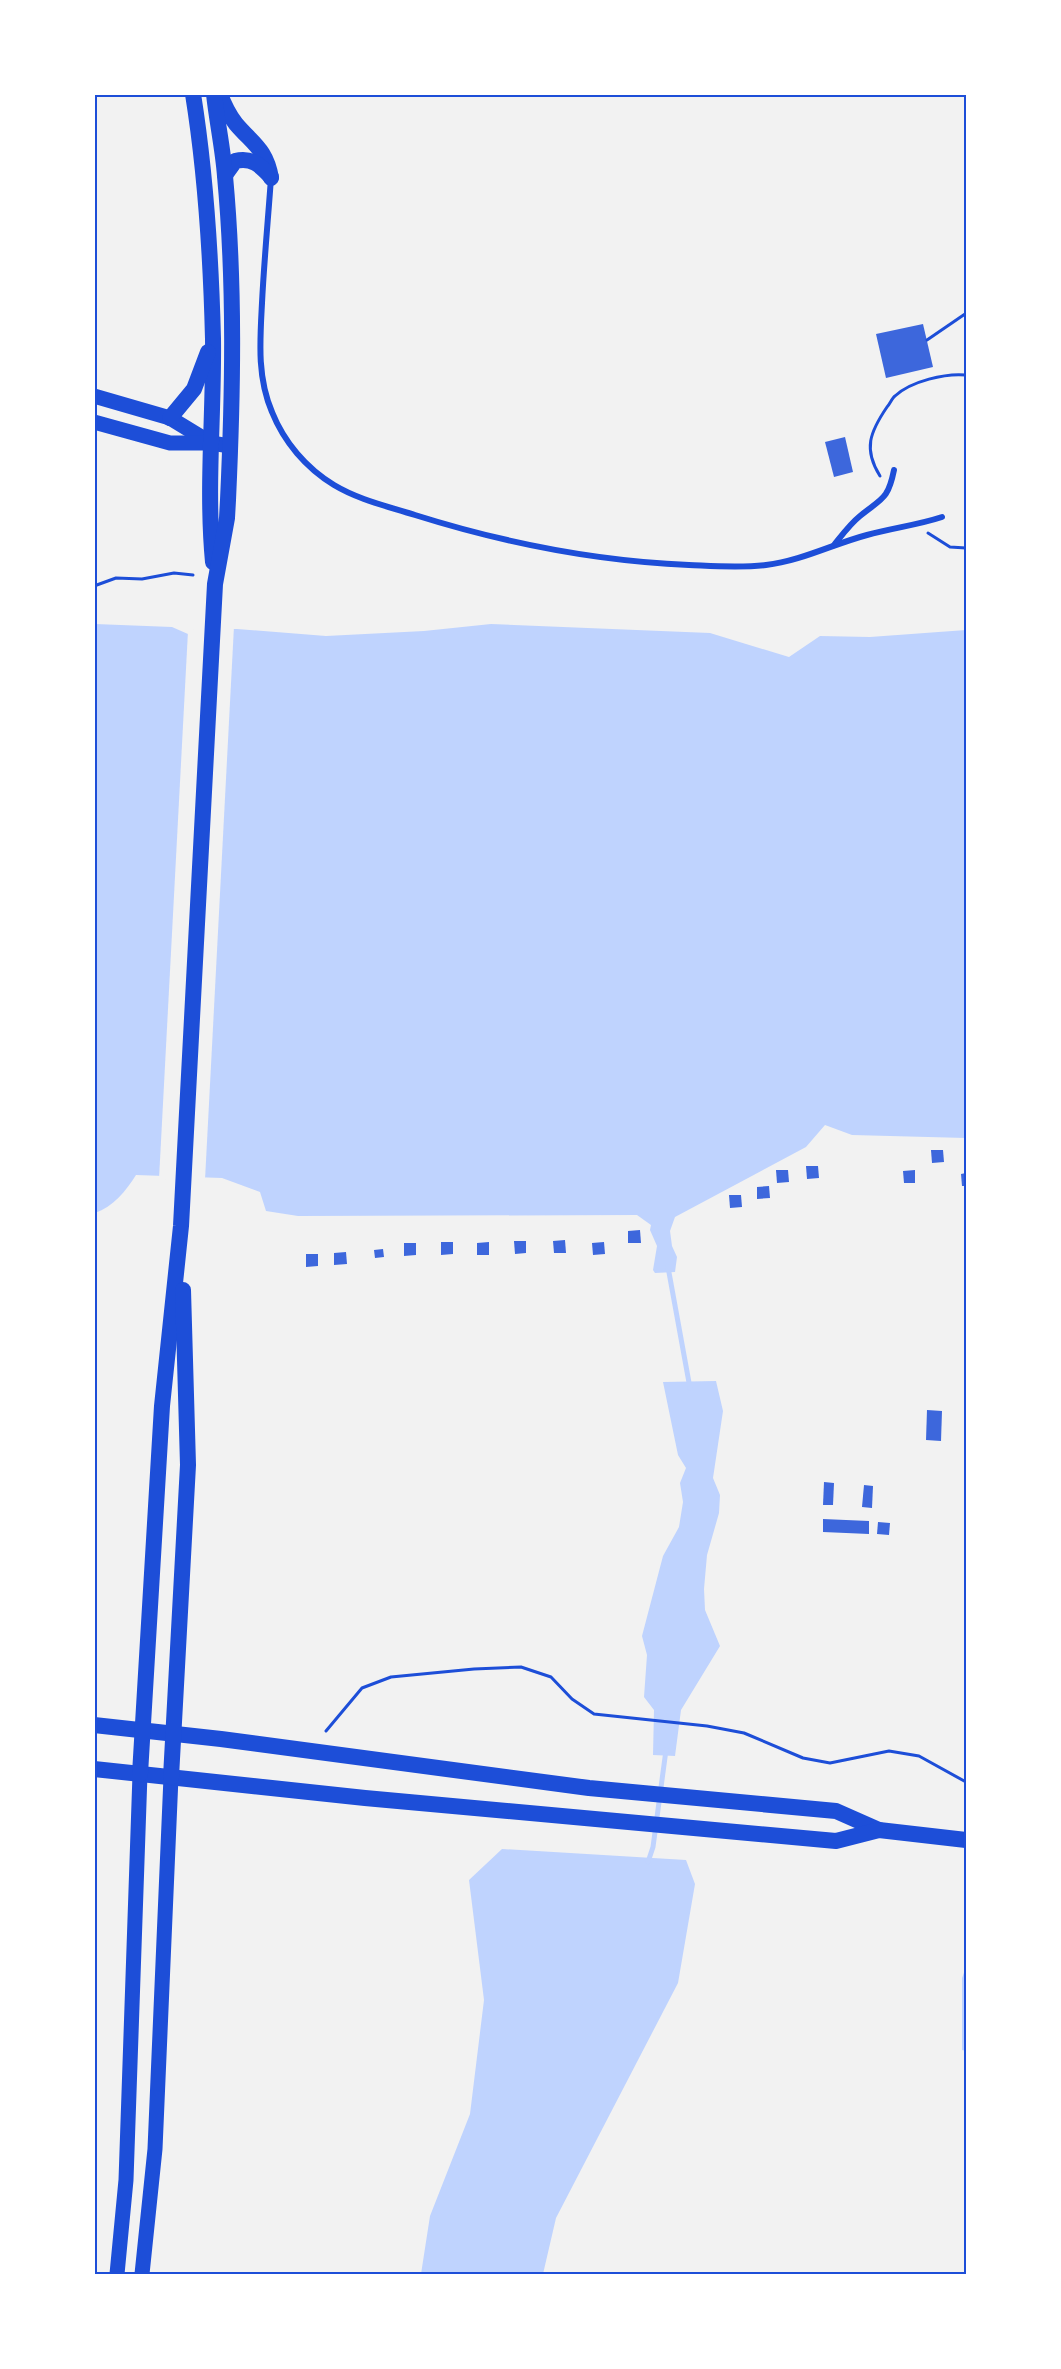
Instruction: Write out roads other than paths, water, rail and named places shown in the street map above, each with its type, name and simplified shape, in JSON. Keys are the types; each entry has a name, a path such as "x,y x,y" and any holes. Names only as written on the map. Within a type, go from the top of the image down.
{"highway":[{"path":"193,94 206,191 213,340 209,521 215,584"},
{"path":"140,1774 162,1406 181,1226 215,584 227,518 233,332 225,175 214,94"},
{"path":"220,94 235,123 259,146 272,178"},
{"path":"225,175 235,161 243,159 254,162 272,178"},
{"path":"170,418 194,389 213,340"},
{"path":"171,1777 188,1465 181,1226"},
{"path":"94,1725 589,1788 836,1811 879,1830 966,1840"},
{"path":"94,1769 836,1841 879,1830"}],"main road":[{"path":"94,396 170,418 211,443"},
{"path":"94,422 170,443 211,443 230,446"},
{"path":"117,2274 126,2180 140,1774"},
{"path":"142,2274 155,2149 171,1777"}],"street":[{"path":"272,178 260,340 262,378 269,404 280,430 302,459 331,483 364,499 471,532 561,551 651,563 743,567 766,565 789,561 869,534 942,518"},
{"path":"834,545 858,518 883,500 888,492 894,470"}],"water":[{"path":"95,624 172,627 188,634 213,629 237,629 326,636 424,631 491,624 710,633 789,657 820,636 870,637 966,630 966,1138 852,1135 825,1125 806,1147 675,1217 670,1231 672,1246 677,1257 675,1272 655,1273 653,1270 657,1246 650,1230 651,1225 637,1215 298,1216 266,1211 260,1192 222,1178 136,1175 119,1198 108,1207 95,1213"},
{"path":"716,1381 723,1411 713,1478 720,1495 719,1513 707,1555 704,1589 705,1610 720,1646 681,1710 675,1756 653,1755 654,1710 644,1697 647,1655 642,1636 663,1556 679,1527 683,1502 680,1483 686,1468 678,1455 663,1382"},
{"path":"502,1849 686,1860 695,1884 678,1983 556,2218 543,2274 421,2274 430,2216 470,2114 484,2000 469,1880"},
{"path":"966,1967 966,2051 962,2050 962,1978"}],"waterway":[{"path":"668,1267 690,1388"},
{"path":"648,1862 653,1847 666,1750"}]}
